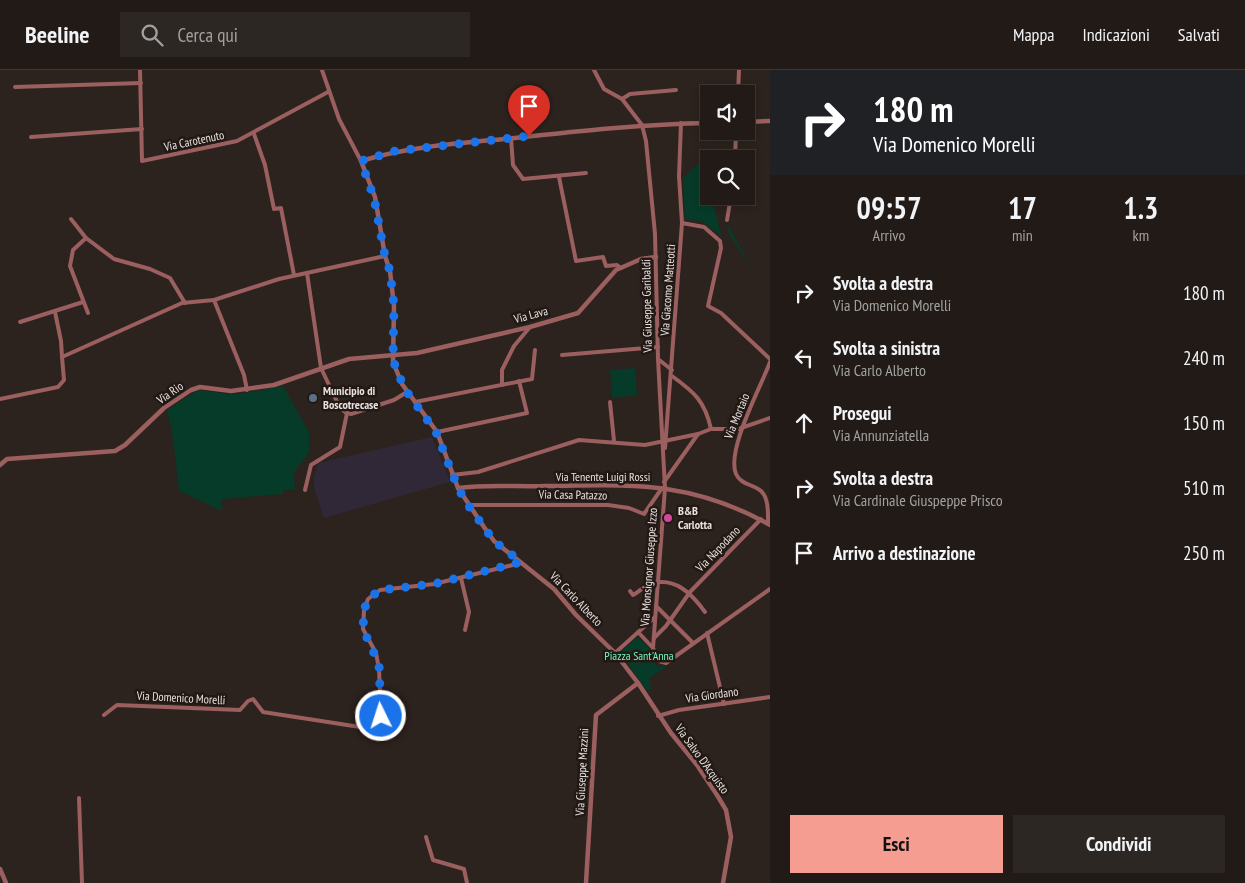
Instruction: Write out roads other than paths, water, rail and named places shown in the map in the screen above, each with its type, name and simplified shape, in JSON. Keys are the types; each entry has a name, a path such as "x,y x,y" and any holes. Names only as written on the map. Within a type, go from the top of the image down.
{"street":[{"name":"Via Carotenuto","path":"140,70 142,161 230,143 254,134 328,92"},
{"path":"322,70 328,92 349,141 361,161 395,151 642,125 700,123"},
{"path":"594,70 604,89 622,99 642,125"},
{"path":"738,85 739,70"},
{"path":"15,87 141,83"},
{"path":"622,99 630,94 676,90"},
{"path":"755,122 770,121"},
{"name":"Via Giacomo Matteotti","path":"664,486 665,441 672,376 682,223 680,176 681,123"},
{"name":"Via Giuseppe Garibaldi","path":"642,125 656,257 658,359 665,441"},
{"path":"30,137 142,129"},
{"path":"254,134 267,171 274,209 281,208 294,275"},
{"path":"511,138 513,165 519,176 523,179 586,173"},
{"name":"Via Carlo Alberto","path":"361,161 378,212 385,256 393,289 393,357 396,370 407,392 436,432 458,488 494,541 554,589 576,615 615,653 638,683"},
{"path":"559,177 576,261 603,257 606,266 618,265 621,268"},
{"path":"727,220 730,205"},
{"path":"71,219 86,238 114,259 170,278 185,303"},
{"path":"682,223 704,227 720,241 721,248 708,306 721,313 770,360"},
{"path":"86,238 73,250 70,266 88,313"},
{"path":"62,357 185,303 214,300 294,275 385,256"},
{"name":"Via Lava","path":"393,357 447,347 578,313 606,280 621,268 641,259 656,257"},
{"path":"306,273 322,368 340,408 351,414 394,400 407,392"},
{"path":"214,300 244,375 247,390"},
{"path":"20,322 83,302"},
{"path":"0,400 58,388 64,380 62,341 55,312"},
{"path":"502,385 502,370 514,346 530,327"},
{"path":"562,355 658,347"},
{"path":"415,402 532,379 535,350"},
{"name":"Via Rio","path":"0,465 3,459 115,451 125,445 164,408 191,390 200,387 231,391 247,390 274,385 349,359 393,357"},
{"path":"658,359 672,370"},
{"name":"Via Mortaio","path":"769,525 766,500 761,491 743,482 736,475 733,459 736,443 770,360"},
{"path":"672,376 686,386 704,404 711,428"},
{"path":"436,432 527,413 519,381"},
{"path":"610,402 615,431 614,441"},
{"path":"305,490 311,465 340,447 347,413"},
{"path":"452,475 478,472 579,440 639,444 698,434 711,428 733,430 770,418"},
{"path":"664,486 698,434"},
{"name":"Via Tenente Luigi Rossi","path":"458,488 664,486 692,492 728,504 769,525"},
{"name":"Via Casa Patazzo","path":"468,505 608,506 630,508 644,514 664,486"},
{"name":"Via Monsignor Giuseppe Izzo","path":"653,648 664,486"},
{"name":"Via Napodano","path":"654,638 670,620 690,592 761,520"},
{"name":"Via Domenico Morelli","path":"104,715 116,705 240,710 248,701 253,699 263,712 360,727 373,726 381,716 380,669 376,653 363,629 364,610 368,599 380,590 415,587 461,578 521,562"},
{"path":"461,578 469,612 465,630"},
{"path":"630,591 633,595 649,584 674,584 690,592 705,612"},
{"path":"638,632 653,648 659,661 666,662 770,589"},
{"path":"656,606 692,643"},
{"path":"615,653 655,617"},
{"path":"707,633 724,704"},
{"name":"Via Salvo D'Acquisto","path":"638,683 658,716 697,764 726,810 731,837 722,883"},
{"name":"Via Giuseppe Mazzini","path":"586,883 596,715 638,683"},
{"name":"Via Giordano","path":"658,716 666,712 770,697"},
{"path":"79,798 82,883"},
{"path":"426,837 433,860 464,869 467,883"},
{"path":"0,869 6,883"}],"place":[{"name":"Municipio di Boscotrecase","path":"313,398"},
{"name":"B&B Carlotta","path":"668,518"}],"park label":[{"name":"Piazza Sant'Anna","path":"639,656"}]}
